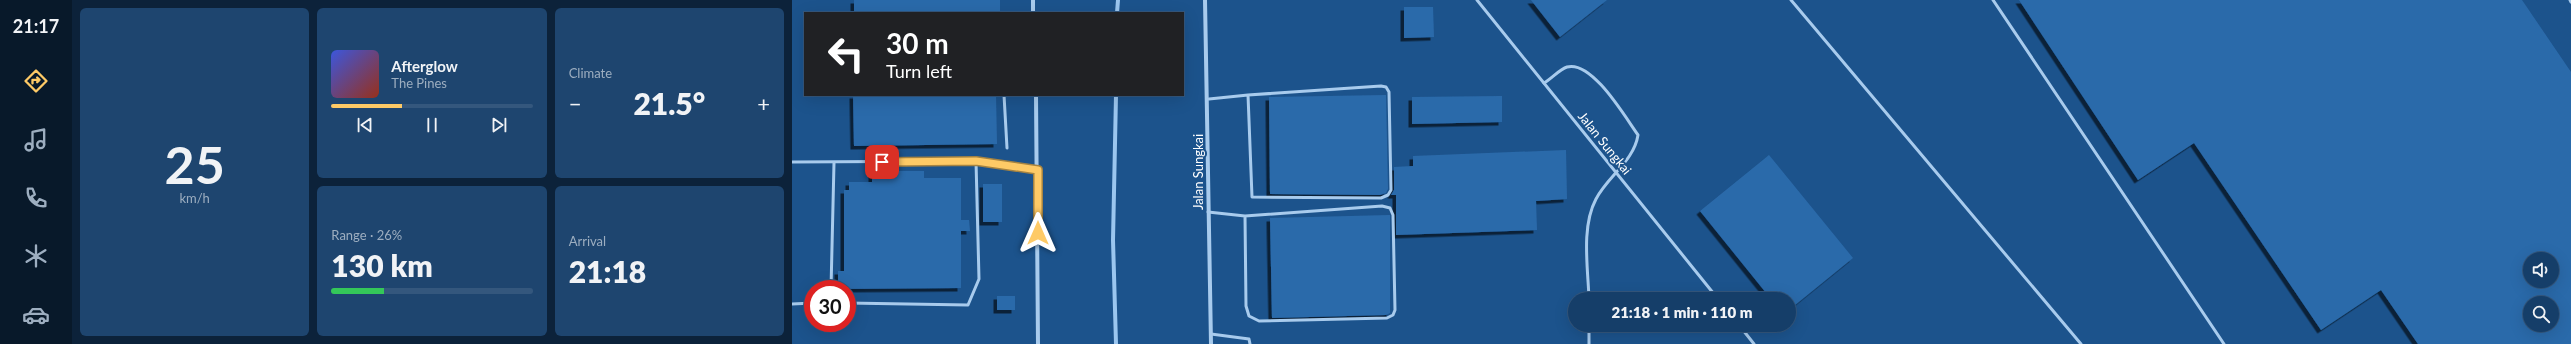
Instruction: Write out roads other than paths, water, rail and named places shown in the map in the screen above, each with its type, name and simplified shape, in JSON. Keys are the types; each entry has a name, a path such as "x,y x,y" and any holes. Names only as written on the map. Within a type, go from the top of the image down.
{"street":[{"path":"1033,0 1033,12"},
{"name":"Jalan Sungkai","path":"1205,0 1208,99 1208,212 1211,344"},
{"path":"1036,96 1038,170 1038,344"}],"lane":[{"name":"Jalan Sungkai","path":"1477,0 1712,292"},
{"path":"1791,0 2080,344"},
{"path":"1993,0 2224,344"},
{"path":"1544,83 1567,67 1580,67 1593,75 1638,135 1636,144 1596,198 1589,219 1589,292"},
{"path":"1208,99 1248,95 1381,86 1386,87 1389,92 1391,190 1388,195 1381,198 1252,197 1248,95"},
{"path":"1004,96 1007,148"},
{"path":"792,162 834,163 976,161 1038,170"},
{"path":"856,303 968,305 979,279 976,161"},
{"path":"831,280 834,163"},
{"path":"1208,212 1245,216 1382,206 1390,208 1394,216 1396,310 1393,316 1387,318 1259,320 1249,316 1246,306 1245,216"},
{"path":"792,304 804,303"},
{"path":"1589,332 1589,344"},
{"path":"1745,332 1754,344"},
{"path":"1211,334 1249,339 1250,344"}],"waterway":[{"path":"1117,12 1118,0"},
{"path":"1116,96 1113,240 1116,344"}]}
